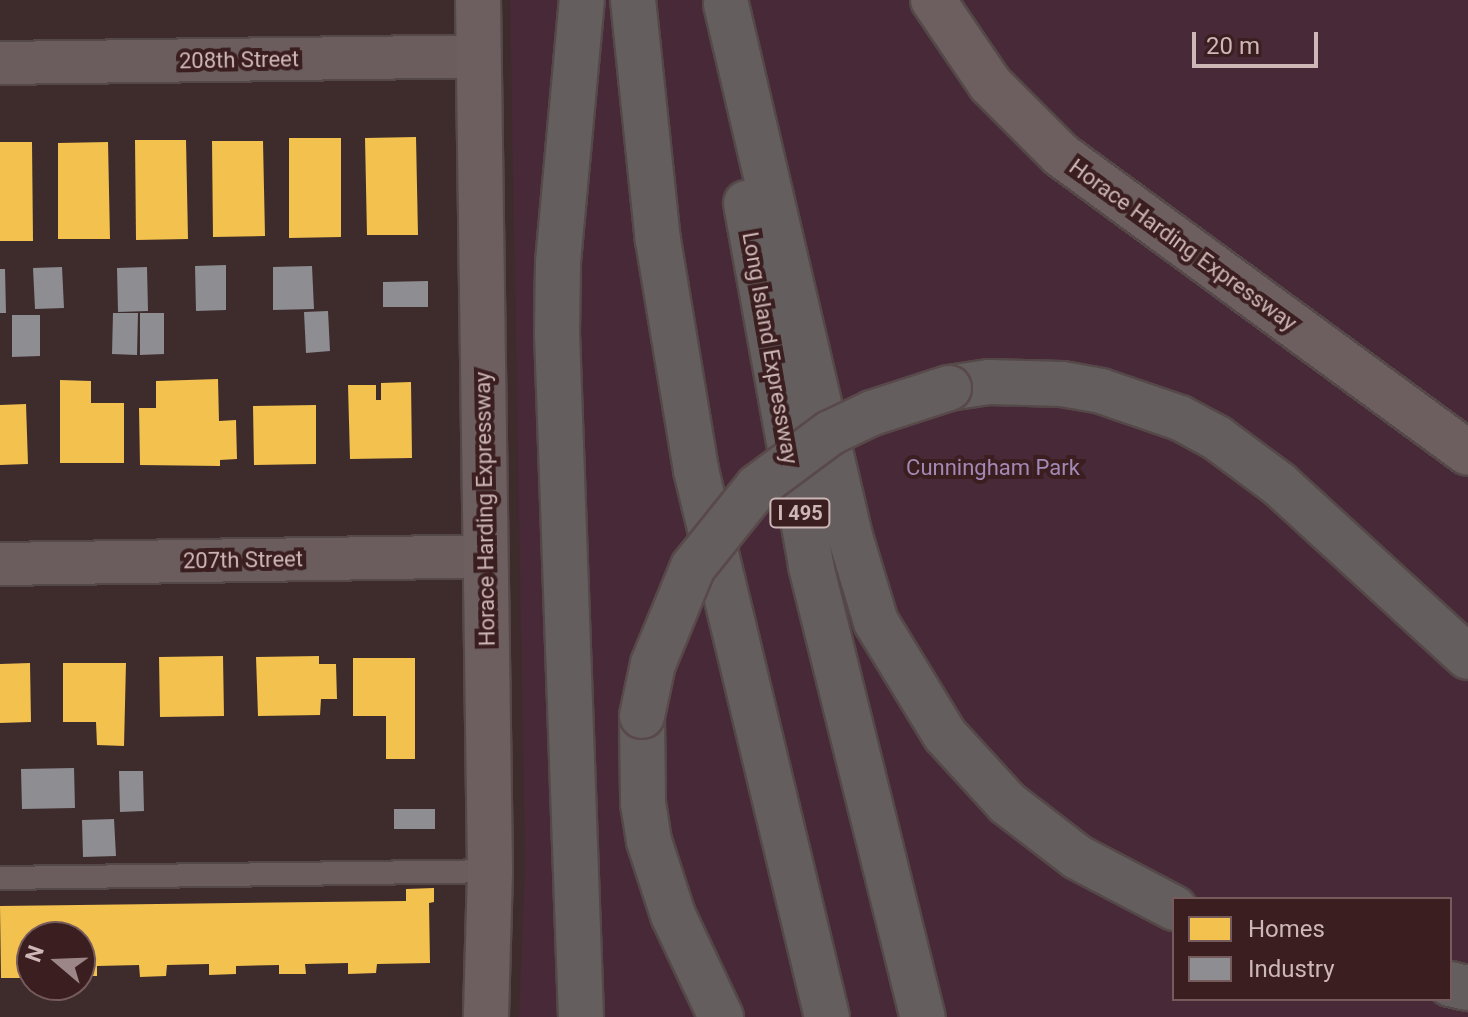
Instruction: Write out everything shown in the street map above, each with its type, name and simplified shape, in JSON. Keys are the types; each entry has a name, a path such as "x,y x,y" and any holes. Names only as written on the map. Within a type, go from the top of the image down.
{"highway":[{"path":"581,1017 566,667 558,262 582,0"},
{"path":"633,0 658,240 696,470 827,1017"},
{"path":"726,2 850,536 876,622 945,735 1007,803 1077,857 1172,907"},
{"name":"Long Island Expressway","path":"726,2 749,228 787,451 923,1017"},
{"path":"721,1017 673,915 649,841 641,775 642,716 657,652 693,567 757,487 830,433 872,413 949,388 989,382 1062,384 1101,391 1192,425 1279,484 1468,657"},
{"path":"561,1017 566,667"}],"main road":[{"name":"Horace Harding Expressway","path":"478,0 490,871 486,1017"},
{"name":"Horace Harding Expressway","path":"933,0 990,84 1061,155 1468,453"}],"street":[{"name":"208th Street","path":"0,63 479,56"},
{"name":"207th Street","path":"0,564 486,556"}],"lane":[{"path":"0,878 490,871"}],"green space":[{"name":"Cunningham Park","path":"510,0 1468,0 1468,1017 519,1017 525,863"}],"building: Homes":[{"path":"416,137 418,235 367,235 365,138"},
{"path":"289,138 341,138 341,237 289,238"},
{"path":"135,140 186,140 188,239 136,240"},
{"path":"212,141 263,141 265,236 213,237"},
{"path":"0,142 32,142 33,241 0,241"},
{"path":"108,142 110,239 58,239 58,143"},
{"path":"218,379 219,421 236,420 237,459 220,460 220,466 140,465 139,408 156,408 156,381"},
{"path":"60,380 91,381 91,403 124,403 124,463 60,463"},
{"path":"411,382 412,458 350,459 348,385 376,385 376,400 381,400 381,383"},
{"path":"26,404 28,464 0,465 0,405"},
{"path":"316,405 316,464 254,465 253,406"},
{"path":"223,656 224,716 160,717 159,657"},
{"path":"319,656 319,664 336,664 337,699 321,699 320,715 258,716 256,657"},
{"path":"353,658 415,658 415,759 386,759 386,716 353,716"},
{"path":"30,663 31,722 0,723 0,664"},
{"path":"63,663 126,663 124,746 97,745 96,722 63,722"},
{"path":"434,888 434,902 429,903 430,963 377,964 376,973 348,974 348,963 305,964 306,974 279,974 279,965 236,966 236,974 209,975 209,964 167,965 166,976 140,977 139,965 97,966 96,976 96,921 16,921 16,978 1,978 0,906 406,901 406,889"}],"building: Industry":[{"path":"226,265 226,310 196,311 195,266"},
{"path":"312,266 314,309 273,310 273,267"},
{"path":"62,267 64,308 35,309 33,268"},
{"path":"147,267 148,311 118,312 117,268"},
{"path":"0,269 5,269 6,313 0,313"},
{"path":"428,281 428,307 383,307 383,282"},
{"path":"328,311 330,351 306,353 304,312"},
{"path":"113,313 138,313 137,355 112,354"},
{"path":"140,313 164,313 164,354 140,355"},
{"path":"12,315 40,315 40,356 12,357"},
{"path":"74,768 75,808 22,809 21,769"},
{"path":"119,771 143,771 144,811 120,812"},
{"path":"394,809 435,809 435,829 394,829"},
{"path":"114,819 116,856 83,857 82,820"}]}
